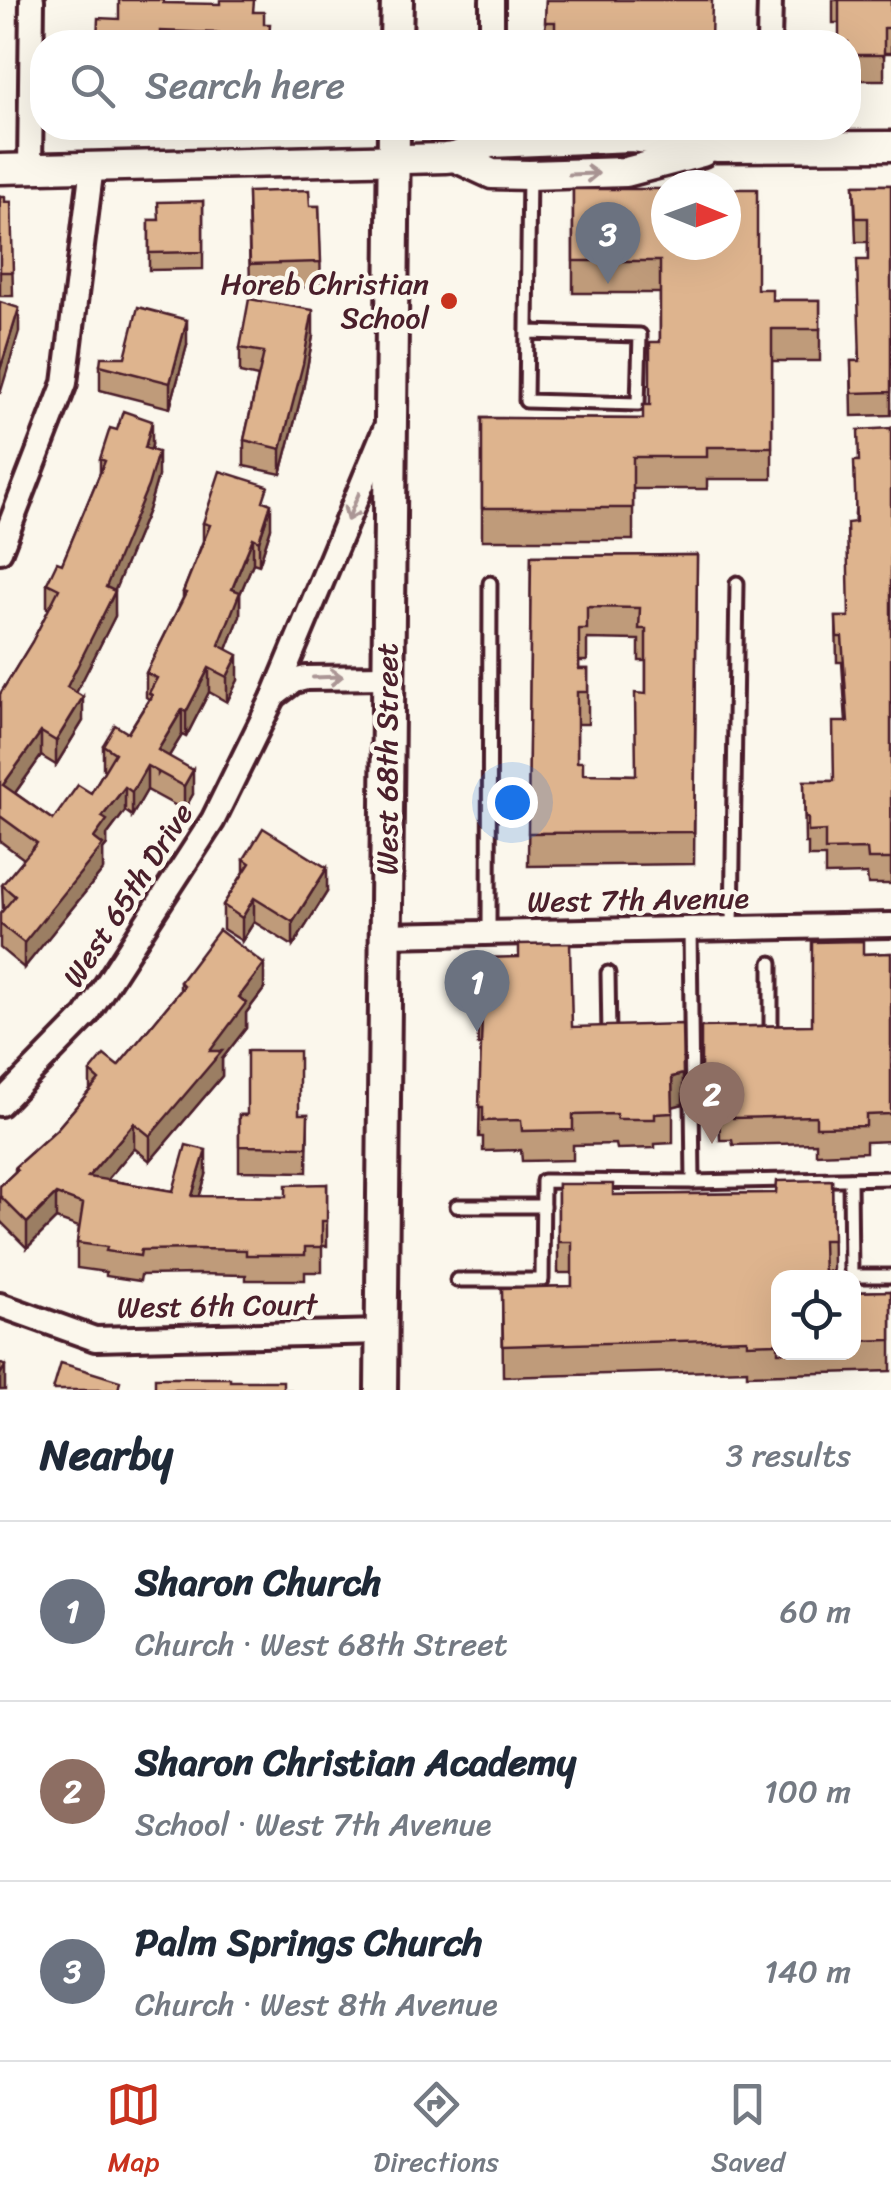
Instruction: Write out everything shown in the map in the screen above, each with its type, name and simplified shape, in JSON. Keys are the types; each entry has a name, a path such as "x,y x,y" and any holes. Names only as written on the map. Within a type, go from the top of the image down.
{"main road":[{"path":"396,30 397,0"},
{"name":"West 68th Street","path":"381,1390 394,140"}],"street":[{"path":"32,0 32,30"},
{"path":"492,0 492,30"},
{"path":"769,30 770,0"},
{"path":"30,140 30,168"},
{"path":"456,157 482,140"},
{"path":"648,140 718,148"},
{"path":"0,168 456,157 492,174 626,172 754,140"},
{"path":"809,140 891,146"},
{"path":"0,551 64,384 92,166"},
{"name":"West 65th Drive","path":"0,1104 86,1016 213,820 274,696 390,416"},
{"path":"274,696 294,681 306,678 388,677"},
{"name":"West 7th Avenue","path":"385,935 891,926"},
{"name":"West 6th Court","path":"0,1305 95,1338 382,1332"}],"lane":[{"path":"528,332 640,335 638,404 526,402 529,175"},
{"path":"489,932 490,583"},
{"path":"732,928 737,583"},
{"path":"690,929 692,1182"},
{"path":"756,1037 772,1037 771,963"},
{"path":"608,973 609,1039 626,1039"},
{"path":"675,1038 708,1038"},
{"path":"457,1280 542,1280 543,1181 891,1178"},
{"path":"850,1179 851,1276 891,1276"},
{"path":"457,1206 543,1206"}],"building":[{"path":"119,0 220,4 220,0 254,0 253,12 264,12 264,24 270,24 270,30 98,30 98,18 119,19"},
{"path":"546,0 712,0 711,30 555,30 555,22 545,22"},
{"path":"839,0 891,0 891,28 884,28 884,55 861,55 861,30 839,30"},
{"path":"854,185 891,185 891,392 852,393 851,361 860,361 857,260 868,260 868,218 856,218"},
{"path":"573,189 651,189 651,260 741,260 741,189 757,189 757,289 772,289 772,300 820,300 820,329 772,329 772,447 707,447 707,457 633,457 633,508 482,508 482,418 643,419 643,405 650,405 650,342 660,342 660,261 573,261"},
{"path":"309,190 310,206 319,206 321,262 250,264 248,192"},
{"path":"0,197 11,202 13,272 0,272"},
{"path":"203,201 203,252 149,253 149,220 159,220 158,202"},
{"path":"249,299 313,310 281,449 244,440 264,352 240,348"},
{"path":"0,302 19,308 0,370"},
{"path":"138,307 187,320 170,383 100,365 101,357 125,357"},
{"path":"123,411 152,421 145,448 158,452 106,587 115,591 67,687 83,697 56,741 41,732 3,785 53,820 78,785 91,793 115,753 103,745 115,725 128,733 152,695 149,693 157,678 146,673 186,593 183,592 210,525 203,523 220,471 268,486 263,501 271,504 259,541 253,538 232,589 240,592 219,645 238,655 227,677 209,668 186,712 182,710 158,750 193,770 184,786 147,766 132,792 125,787 102,817 107,820 94,838 103,845 24,943 0,924 0,914 15,896 2,885 37,843 0,816 0,694 59,589 47,583 57,562 62,564 105,461 100,459 110,428 117,430"},
{"path":"891,428 891,859 868,859 867,849 825,850 825,831 808,832 804,781 834,781 833,722 848,722 842,637 837,637 836,617 849,617 847,523 856,522 854,461 859,461 858,430"},
{"path":"697,555 694,832 528,833 531,556","holes":["587,607 640,608 639,629 646,629 646,694 635,693 636,775 583,774 583,762 577,762 577,692 588,692 588,669 579,669 579,629 587,629"]},
{"path":"263,828 327,868 293,922 254,898 242,918 223,905 250,863 244,859"},
{"path":"219,930 264,964 239,997 246,1003 210,1051 222,1051 150,1136 134,1123 88,1177 173,1191 186,1145 206,1150 192,1196 286,1197 286,1185 327,1184 322,1247 305,1247 305,1255 246,1255 246,1250 197,1249 141,1250 140,1256 106,1251 107,1247 77,1243 83,1204 56,1194 27,1223 0,1196 0,1186 99,1080 90,1072 104,1055 118,1066 184,986 180,982"},
{"path":"863,941 863,954 891,953 891,1114 866,1115 866,1126 816,1127 816,1116 733,1118 732,1114 720,1114 719,1077 701,1077 701,1027 812,1025 812,942"},
{"path":"570,943 572,1027 682,1024 683,1074 672,1077 673,1113 655,1114 655,1119 617,1119 616,1114 573,1115 573,1130 522,1131 521,1120 483,1121 483,1107 479,1107 480,958 519,957 519,944"},
{"path":"247,1051 299,1051 299,1114 308,1114 307,1147 239,1146 239,1115 247,1115"},
{"path":"832,1180 833,1240 823,1240 824,1270 771,1270 771,1343 747,1344 747,1339 503,1346 502,1288 572,1286 572,1242 558,1242 558,1184 613,1184 613,1195 776,1193 777,1181"},
{"path":"891,1291 891,1340 861,1341 861,1292"},
{"path":"61,1363 120,1381 118,1390 53,1390"},
{"path":"155,1378 283,1381 283,1390 155,1390"}],"place":[{"name":"Palm Springs Church","path":"608,284"},
{"name":"Horeb Christian School","path":"449,301"},
{"name":"Sharon Church","path":"477,1032"},
{"name":"Sharon Christian Academy","path":"712,1144"}]}
